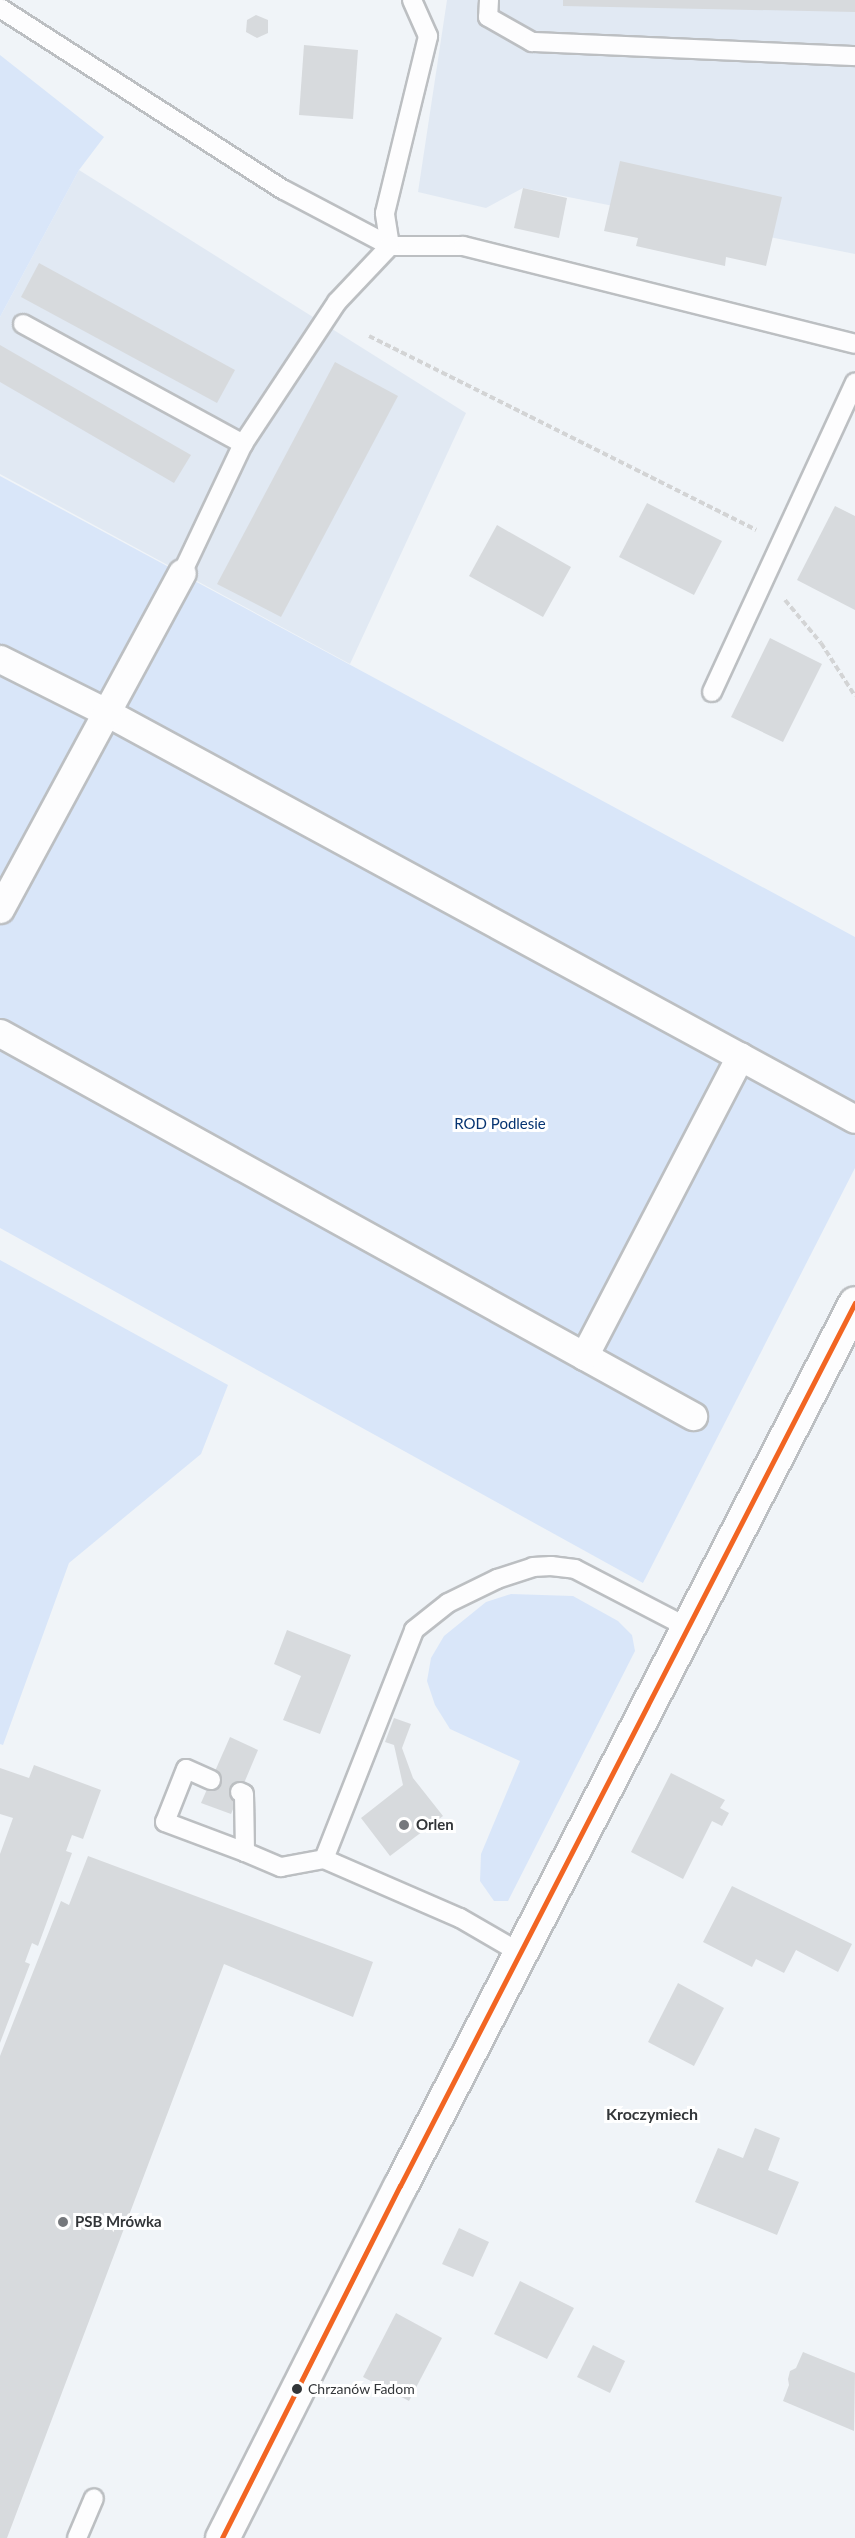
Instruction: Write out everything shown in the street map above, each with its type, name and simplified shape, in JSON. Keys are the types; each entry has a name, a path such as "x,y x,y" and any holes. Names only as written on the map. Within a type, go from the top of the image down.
{"main road":[{"path":"222,2538 399,2186 522,1954 855,1303"}],"street":[{"path":"0,909 182,573"},
{"path":"0,659 106,712 855,1119"},
{"path":"0,1033 693,1416"},
{"path":"584,1356 740,1056"}],"lane":[{"path":"390,246 385,213 428,36 412,0"},
{"path":"489,0 488,17 532,42 855,56"},
{"path":"0,8 284,190 390,246 463,246 855,344"},
{"path":"182,573 243,444 336,302 390,246"},
{"path":"23,324 243,444"},
{"path":"712,692 855,382"},
{"path":"324,1859 414,1630 448,1603 497,1579 533,1567 575,1569 689,1628"},
{"path":"211,1780 186,1769 165,1822 281,1867 324,1859 460,1918 522,1954"},
{"path":"240,1792 244,1794 245,1852"},
{"path":"77,2538 94,2498"}],"path":[{"path":"369,336 781,542"},
{"path":"765,576 821,643 855,696"}],"shaded area":[{"path":"447,0 855,0 855,254 523,188 486,208 418,192"},
{"path":"79,170 466,413 350,664 0,474 0,317"}],"green space":[{"path":"0,55 104,137 79,170 0,317"},
{"name":"ROD Podlesie","path":"0,476 855,937 855,1168 643,1583 0,1228"},
{"path":"0,1260 228,1385 201,1454 69,1563 3,1745 0,1744"},
{"path":"511,1594 573,1596 618,1621 632,1635 635,1651 508,1901 494,1901 480,1881 481,1854 520,1761 450,1729 435,1705 427,1681 431,1658 444,1636 486,1602"}],"building":[{"path":"563,0 855,0 855,12 563,6"},
{"path":"256,15 268,20 268,33 257,38 246,32 247,20"},
{"path":"304,45 358,50 353,119 299,115"},
{"path":"620,161 782,197 766,266 726,257 725,266 636,246 638,238 604,231"},
{"path":"523,188 567,198 559,238 514,228"},
{"path":"39,263 235,370 217,403 21,297"},
{"path":"0,345 191,455 174,483 0,382"},
{"path":"335,362 398,396 281,617 217,584"},
{"path":"647,503 722,541 694,595 619,557"},
{"path":"835,506 855,516 855,610 797,580"},
{"path":"497,525 571,567 543,617 469,576"},
{"path":"770,638 822,664 783,742 731,717"},
{"path":"287,1630 351,1655 320,1734 283,1720 301,1676 274,1664"},
{"path":"394,1718 411,1724 402,1748 413,1778 443,1816 390,1856 361,1818 403,1785 394,1745 385,1742"},
{"path":"230,1737 258,1750 231,1814 201,1803"},
{"path":"34,1765 101,1790 83,1839 72,1835 66,1851 72,1853 38,1946 32,1943 25,1962 30,1964 0,2043 0,1854 13,1818 0,1814 0,1768 29,1778"},
{"path":"671,1773 725,1800 720,1808 729,1813 722,1826 712,1821 683,1879 631,1852"},
{"name":"PSB Mrówka","path":"88,1856 373,1962 353,2017 224,1964 7,2538 0,2538 0,2056 61,1901 69,1905"},
{"path":"732,1886 852,1944 838,1972 796,1950 784,1973 756,1959 752,1967 703,1942"},
{"path":"678,1983 724,2008 694,2066 648,2042"},
{"path":"755,2128 780,2138 768,2170 799,2182 777,2235 695,2202 718,2148 743,2158"},
{"path":"459,2228 489,2242 473,2277 442,2264"},
{"path":"520,2281 574,2308 547,2359 494,2334"},
{"path":"396,2313 442,2338 409,2401 363,2377"},
{"path":"593,2345 625,2361 610,2393 577,2377"},
{"path":"803,2352 855,2373 854,2431 783,2401 789,2385 790,2371 796,2368"}],"transit line":[{"path":"222,2538 400,2186 855,1303"}],"place":[{"name":"Orlen","path":"404,1825"},
{"name":"PSB Mrówka","path":"63,2222"},
{"name":"Chrzanów Fadom","path":"297,2389"}],"district":[{"name":"Kroczymiech","path":"652,2114"}]}
